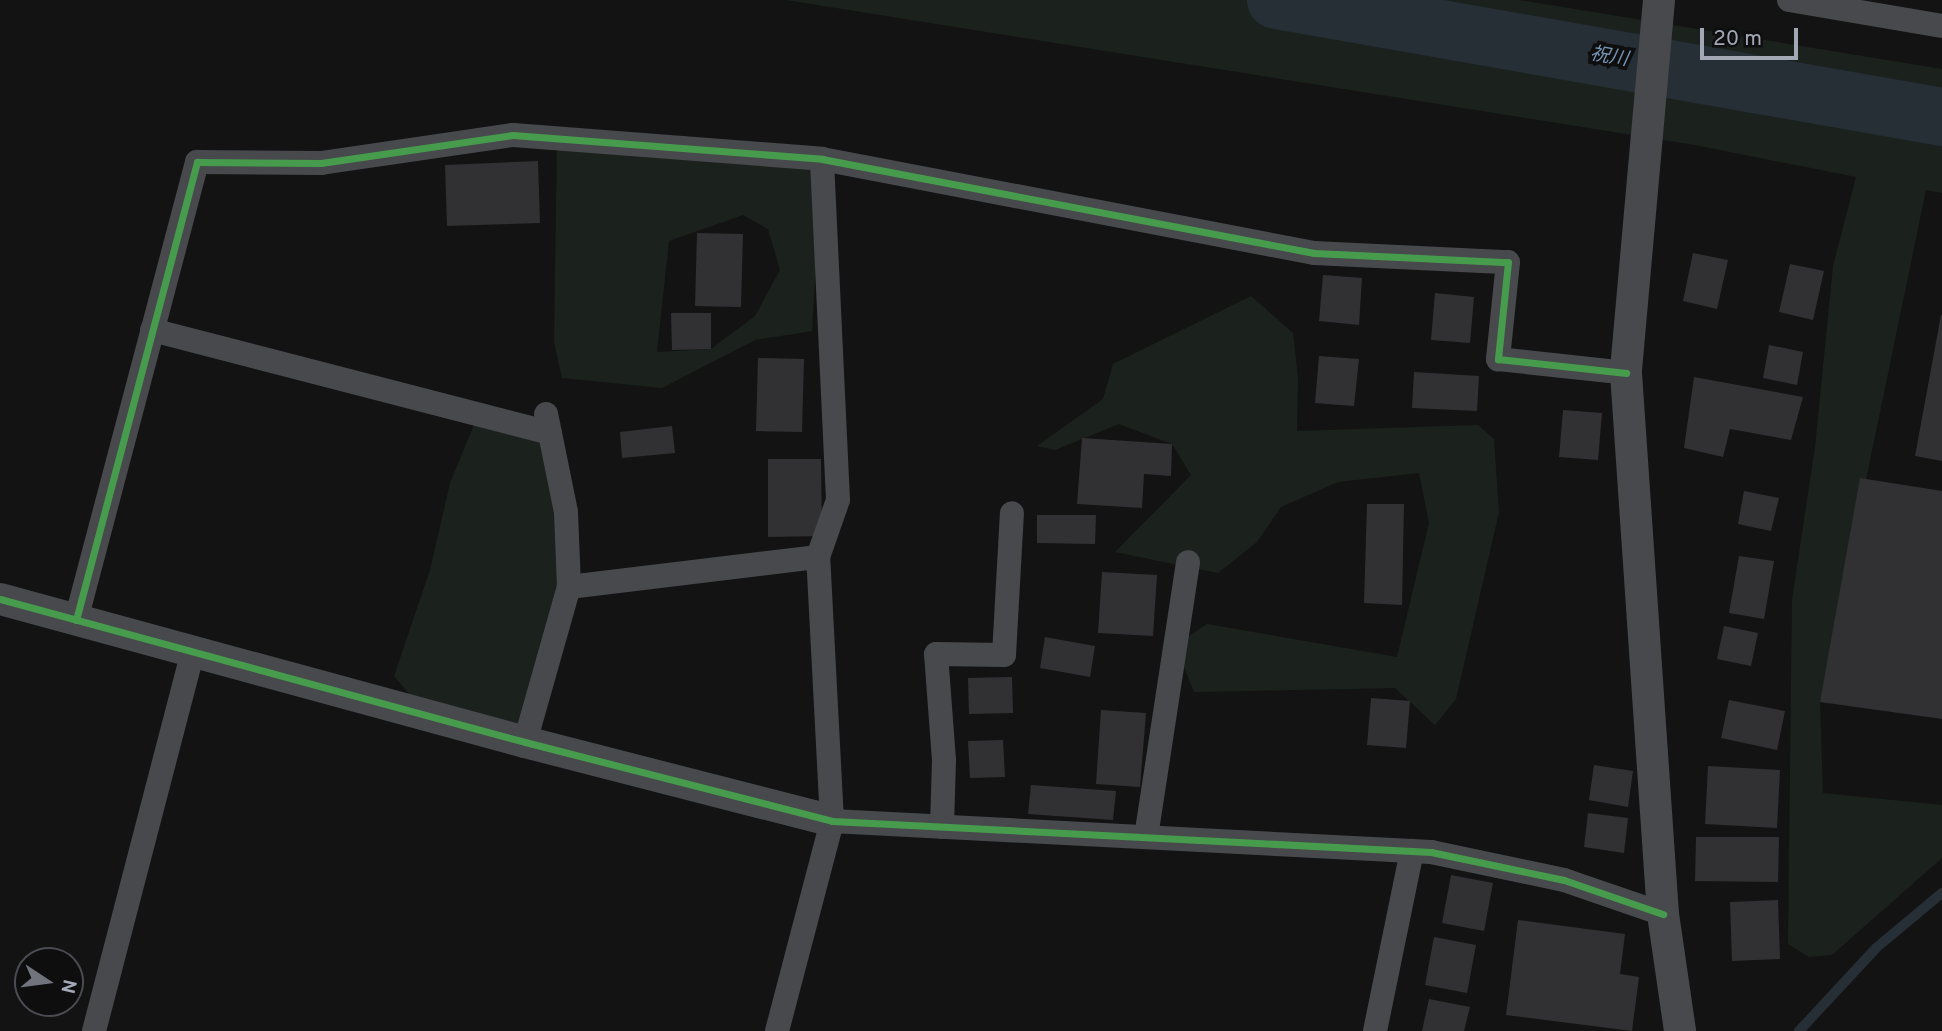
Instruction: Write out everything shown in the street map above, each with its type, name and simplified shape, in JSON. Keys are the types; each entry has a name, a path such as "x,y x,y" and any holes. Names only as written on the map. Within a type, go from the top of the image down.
{"street":[{"path":"1658,0 1652,100 1626,373 1663,914 1680,1031"},
{"path":"1789,0 1942,26"},
{"path":"76,620 197,162 321,163 513,135 822,159 1314,253 1508,262 1498,359 1626,373"},
{"path":"778,1031 832,821 818,557 838,500 822,159"},
{"path":"152,330 548,424 566,512 569,587 525,742"},
{"path":"942,827 944,760 936,654 1003,655 1012,513"},
{"path":"569,587 818,557"},
{"path":"1146,837 1188,562"},
{"path":"0,599 525,742 832,821 1430,852 1563,880 1663,914"},
{"path":"94,1031 193,652"},
{"path":"1375,1031 1412,851"}],"shaded area":[{"path":"786,0 1519,0 1942,69 1942,193 1926,190 1820,702 1823,793 1942,805 1942,858 1832,955 1809,957 1788,944 1792,600 1815,447 1833,266 1856,177 1695,145"},
{"path":"557,139 822,159 812,331 755,340 662,388 562,378 554,342","holes":["743,215 768,229 780,270 755,316 711,349 657,352 669,241"]},
{"path":"1251,296 1293,333 1298,378 1297,431 1478,425 1494,439 1499,512 1456,699 1435,725 1395,688 1194,692 1175,645 1207,624 1397,657 1429,523 1419,473 1338,482 1281,507 1257,542 1218,573 1115,552 1191,475 1172,444 1119,424 1055,450 1037,446 1103,399 1113,364"},
{"path":"478,415 550,433 567,550 530,725 427,715 394,676 430,570 450,483"}],"building":[{"path":"538,161 540,223 447,226 445,165"},
{"path":"697,233 743,234 741,307 695,306"},
{"path":"1693,253 1728,260 1717,309 1683,301"},
{"path":"1790,264 1824,271 1813,320 1779,312"},
{"path":"1323,275 1362,278 1359,325 1319,321"},
{"path":"1435,293 1474,297 1470,343 1431,340"},
{"path":"671,313 711,313 711,349 672,350"},
{"path":"1942,315 1942,461 1915,456"},
{"path":"1769,345 1803,352 1797,385 1763,378"},
{"path":"1319,356 1359,359 1354,406 1315,403"},
{"path":"758,358 804,359 802,432 756,431"},
{"path":"1414,372 1479,376 1477,411 1412,408"},
{"path":"1694,377 1803,397 1791,440 1730,429 1723,457 1684,448"},
{"path":"1563,410 1602,413 1598,460 1559,457"},
{"path":"672,426 675,453 622,458 620,432"},
{"path":"1082,438 1172,444 1171,476 1144,474 1142,508 1077,504"},
{"path":"768,459 821,459 822,536 768,537"},
{"path":"1860,478 1942,491 1942,719 1820,702"},
{"path":"1744,491 1779,498 1771,531 1738,524"},
{"path":"1367,504 1404,504 1402,605 1364,603"},
{"path":"1037,515 1096,515 1095,544 1037,543"},
{"path":"1739,556 1774,561 1764,619 1729,613"},
{"path":"1102,572 1157,575 1153,636 1098,633"},
{"path":"1724,626 1758,633 1751,666 1717,659"},
{"path":"1045,637 1095,646 1090,677 1040,668"},
{"path":"1012,677 1013,713 969,714 968,678"},
{"path":"1371,698 1410,701 1406,748 1367,745"},
{"path":"1729,700 1785,711 1777,750 1721,738"},
{"path":"1101,710 1146,713 1140,787 1096,784"},
{"path":"1003,740 1005,777 970,778 968,741"},
{"path":"1594,765 1633,771 1628,807 1589,800"},
{"path":"1708,766 1780,770 1777,828 1705,824"},
{"path":"1031,785 1116,791 1113,820 1028,814"},
{"path":"1588,813 1628,818 1624,853 1584,847"},
{"path":"1696,837 1779,837 1778,882 1695,881"},
{"path":"1451,875 1493,883 1484,931 1442,923"},
{"path":"1778,900 1780,959 1732,961 1730,902"},
{"path":"1518,920 1625,934 1620,974 1639,977 1632,1031 1506,1015"},
{"path":"1434,937 1476,945 1467,993 1425,985"},
{"path":"1429,999 1470,1007 1464,1031 1422,1031"}],"waterway":[{"name":"祝川","path":"1276,0 1942,117"},
{"path":"1799,1031 1876,948 1942,893"}],"cycle path":[{"path":"76,620 197,162 321,163 513,135 822,159 1314,253 1508,262 1498,359 1626,373"},
{"path":"0,599 525,742 832,821 1431,852 1564,880 1663,914"}]}
